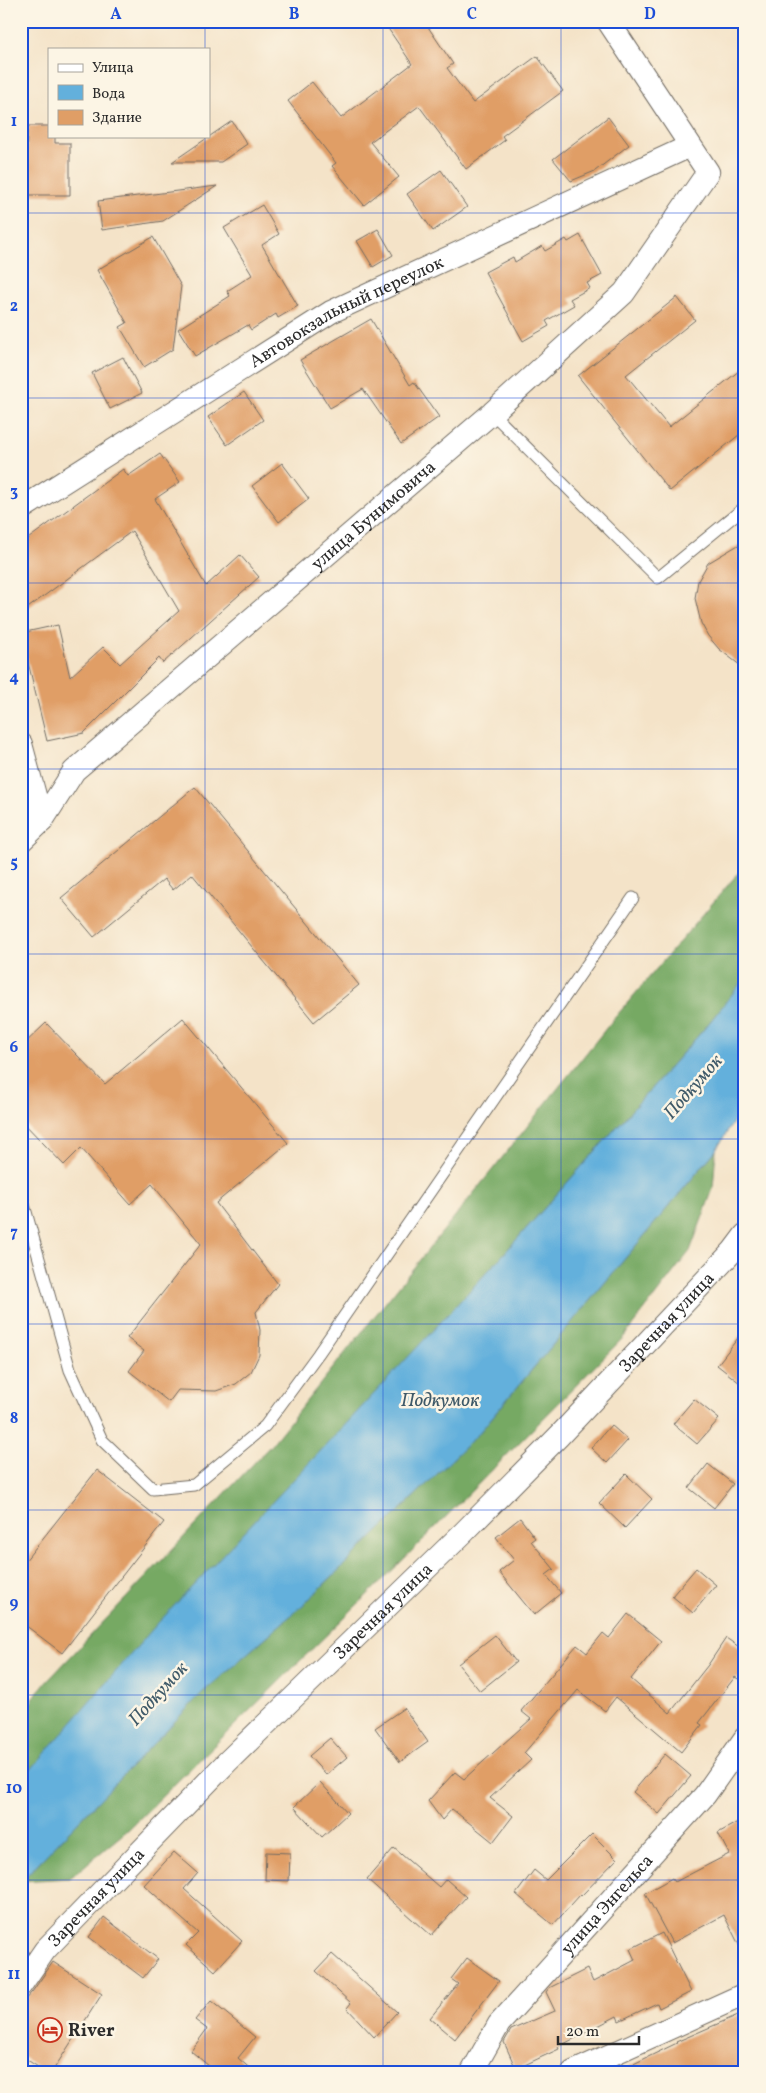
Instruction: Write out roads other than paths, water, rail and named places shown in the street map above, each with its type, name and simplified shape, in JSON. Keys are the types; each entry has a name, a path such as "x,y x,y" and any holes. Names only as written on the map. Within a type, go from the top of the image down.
{"street":[{"path":"610,22 690,146"},
{"name":"улица Бунимовича","path":"21,841 42,821 74,772 492,413 624,292 708,172 690,146"},
{"name":"Автовокзальный переулок","path":"21,510 331,312 690,146"},
{"path":"21,744 42,821"},
{"name":"Заречная улица","path":"21,1985 46,1950 79,1915 227,1762 560,1436 733,1251 745,1235"},
{"name":"улица Энгельса","path":"472,2072 499,2024 705,1795 745,1738"},
{"path":"573,2072 745,1994"}],"lane":[{"path":"492,413 658,578 745,507"},
{"path":"21,1194 70,1370 102,1440 153,1489 194,1485 265,1426 318,1354 633,898"}],"water":[{"name":"Подкумок","path":"745,978 745,1103 716,1150 478,1434 304,1604 202,1693 21,1881 21,1781 157,1624 501,1257 705,1028"}],"place":[{"name":"River","path":"50,2030"}]}
